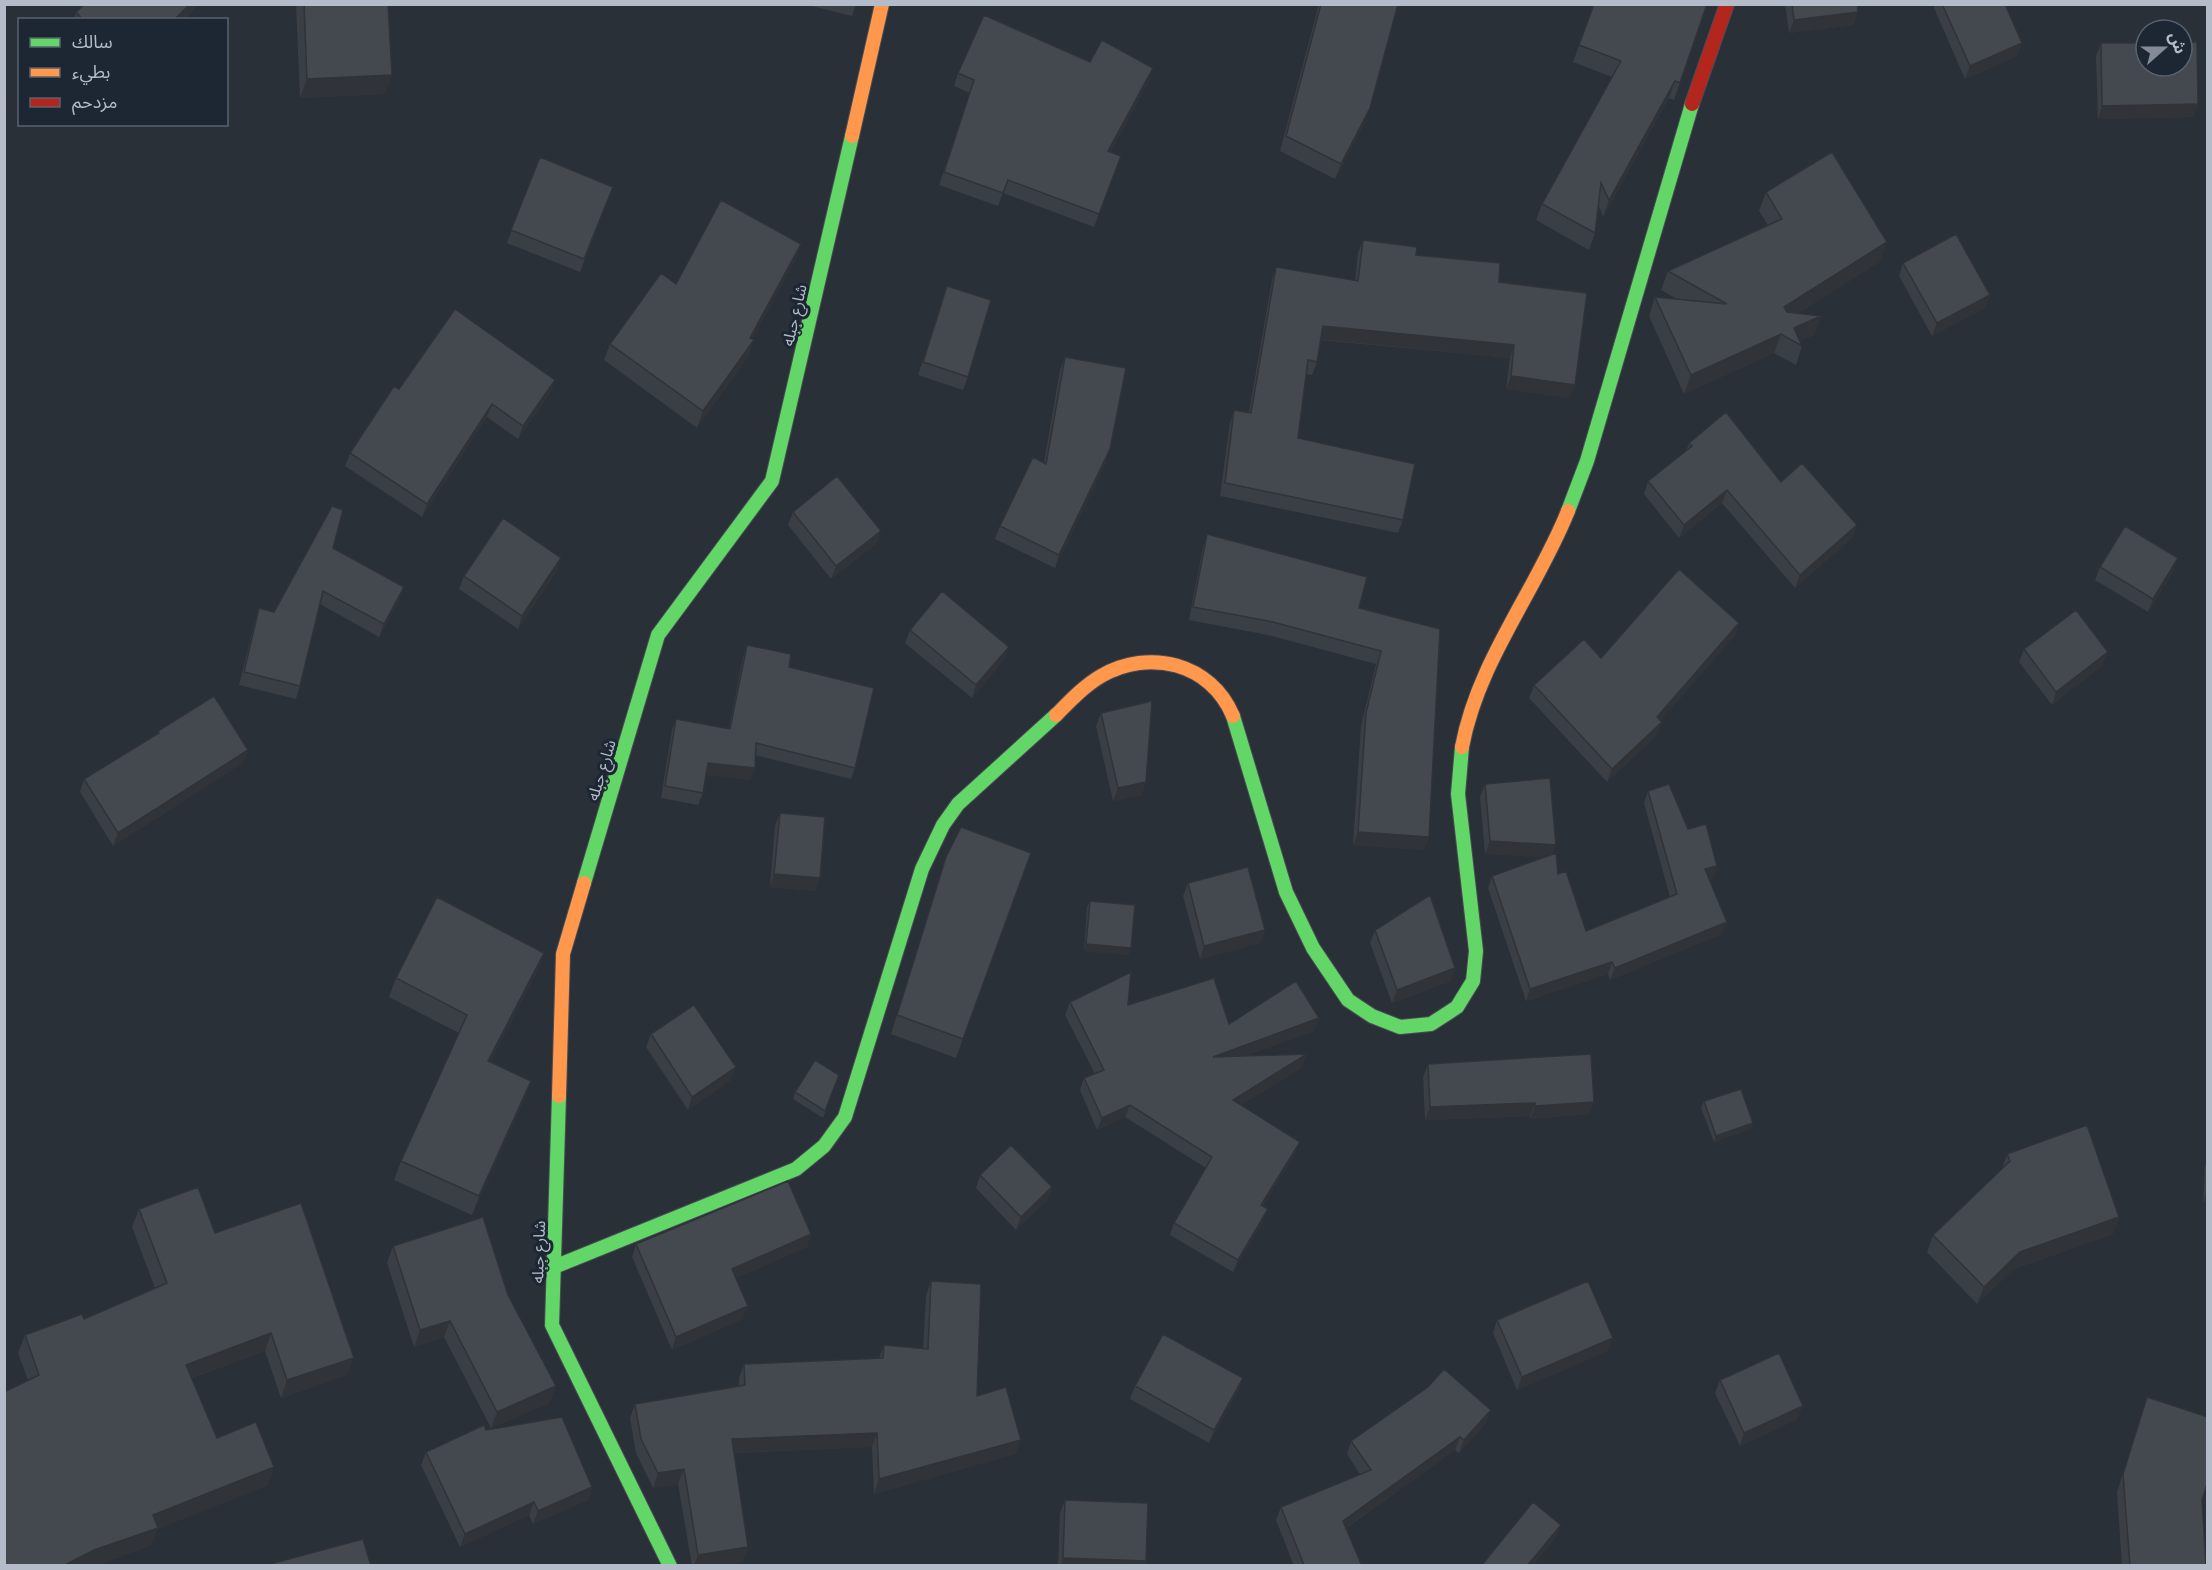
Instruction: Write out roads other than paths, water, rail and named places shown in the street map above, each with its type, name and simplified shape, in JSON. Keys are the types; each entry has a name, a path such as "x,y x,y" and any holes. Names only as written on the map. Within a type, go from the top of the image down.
{"street":[{"name":"شارع جبله","path":"670,1566 552,1325 563,954 658,635 772,481 882,4"},
{"path":"554,1267 796,1169 817,1156 833,1138 846,1117 922,869 943,825 958,804 1079,694 1100,676 1124,664 1152,660 1179,664 1203,678 1224,697 1236,722 1286,892 1312,948 1348,1000 1371,1016 1401,1027 1431,1024 1457,1007 1473,981 1476,951 1458,794 1460,756 1467,718 1481,682 1566,514 1587,461 1680,140 1727,4"}]}
